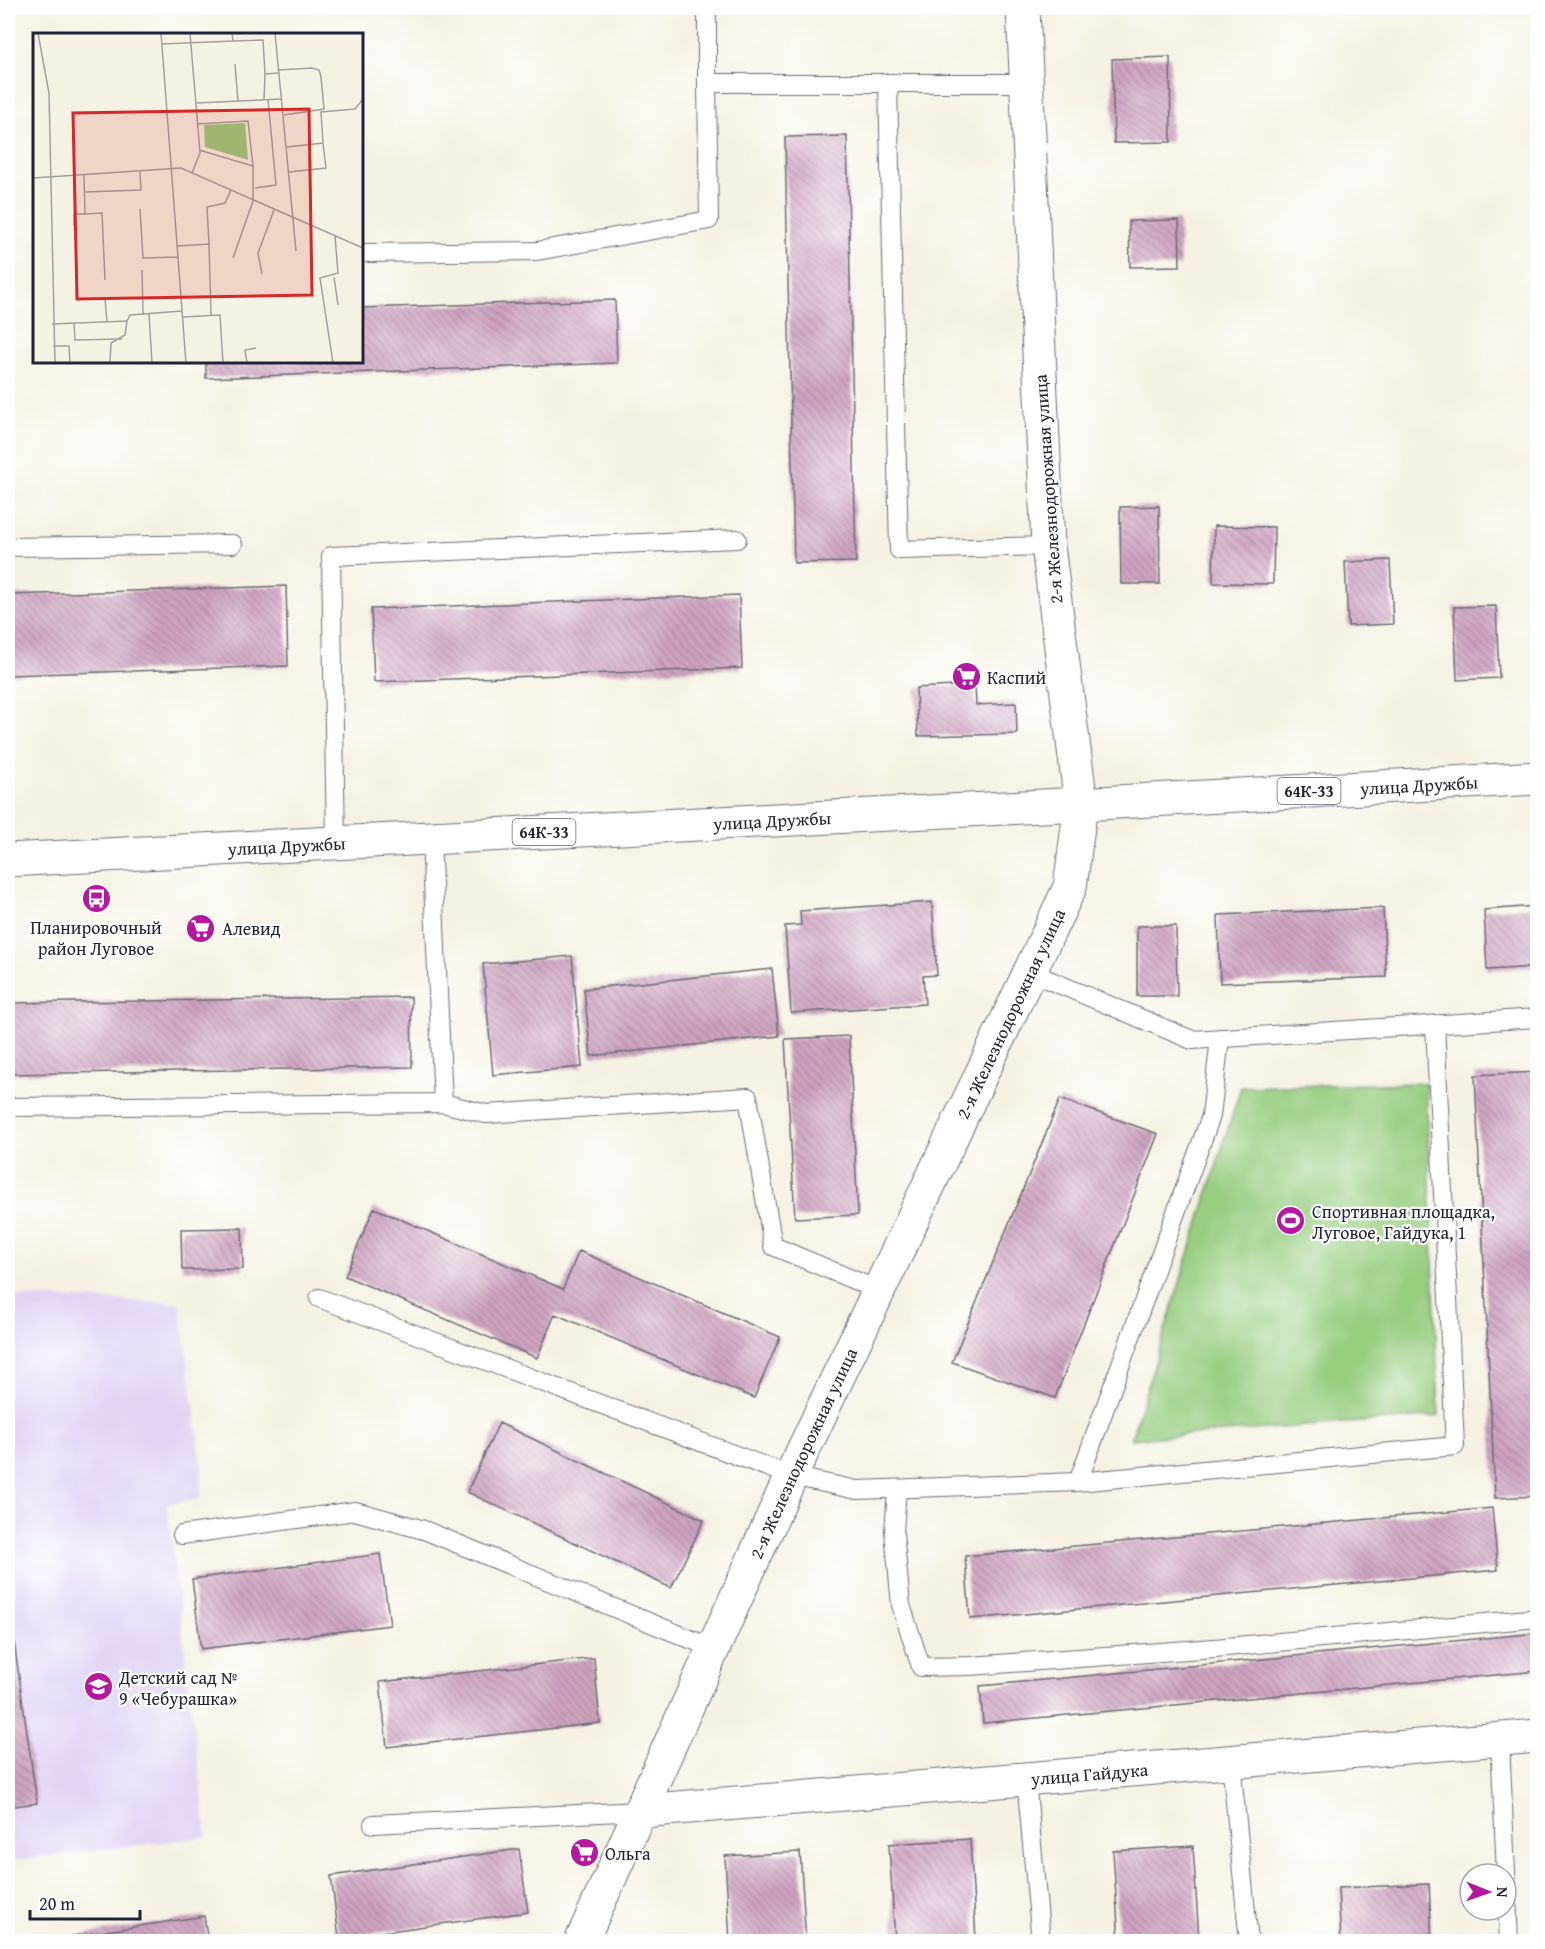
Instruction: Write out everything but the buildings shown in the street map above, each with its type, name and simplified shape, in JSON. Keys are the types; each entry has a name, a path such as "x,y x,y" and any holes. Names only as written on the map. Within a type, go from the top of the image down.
{"street":[{"name":"2-я Железнодорожная улица","path":"581,1941 791,1476 1070,887 1081,804 1048,546 1023,8"},
{"name":"улица Дружбы","path":"8,860 1538,778"},
{"name":"улица Гайдука","path":"641,1810 1538,1736"}],"lane":[{"path":"363,253 537,251 709,220 707,8"},
{"path":"707,83 1026,84"},
{"path":"888,84 899,550 1048,546"},
{"path":"336,842 331,556 737,539"},
{"path":"8,547 233,544"},
{"path":"431,838 443,1103"},
{"path":"1030,972 1192,1040 1538,1017"},
{"path":"319,1298 791,1476 857,1490 1078,1482 1455,1446 1435,1024"},
{"path":"1078,1482 1210,1116 1220,1038"},
{"path":"8,1107 443,1103 486,1114 748,1096 773,1246 880,1291"},
{"path":"897,1489 894,1532 901,1605 921,1667 970,1666 1215,1648 1538,1618"},
{"path":"182,1535 355,1511 424,1530 712,1648"},
{"path":"1500,1740 1505,1862"},
{"path":"1231,1762 1249,1941"},
{"path":"1026,1779 1041,1941"},
{"path":"373,1824 641,1810"},
{"path":"1508,1922 1509,1941"}],"shaded area":[{"name":"Детский сад № 9 «Чебурашка»","path":"8,1296 180,1303 202,1467 200,1499 167,1504 207,1837 8,1861"}],"green space":[{"path":"1426,1083 1439,1416 1131,1439 1241,1087"}],"place":[{"name":"Каспий","path":"966,677"},
{"name":"Планировочный район Луговое","path":"96,898"},
{"name":"Алевид","path":"201,928"},
{"name":"Спортивная площадка, Луговое, Гайдука, 1","path":"1291,1221"},
{"name":"Детский сад № 9 «Чебурашка»","path":"98,1687"},
{"name":"Ольга","path":"584,1853"}]}
